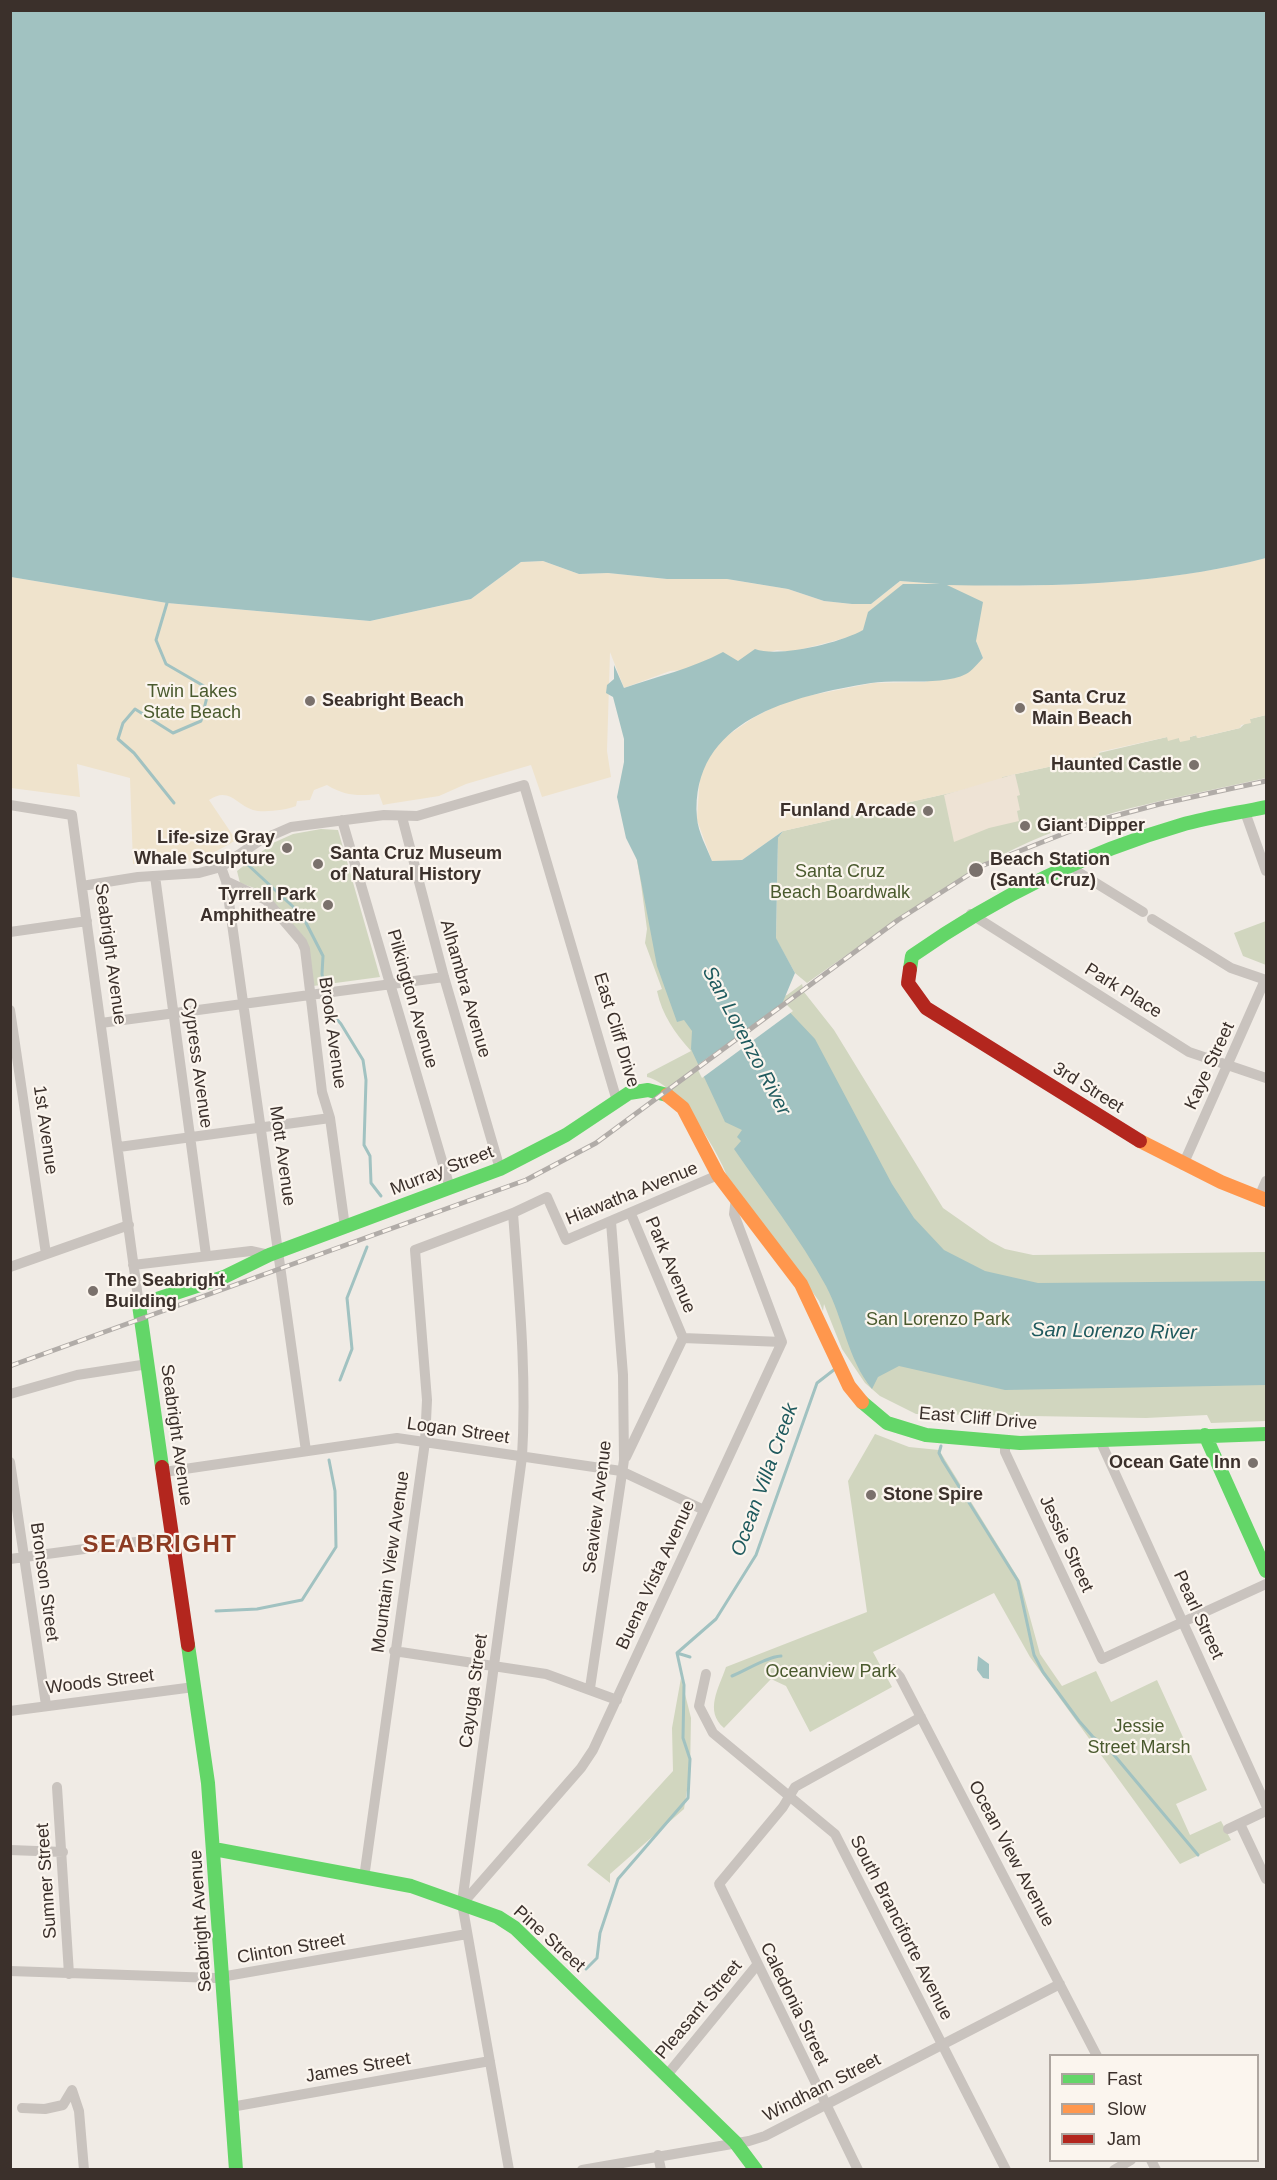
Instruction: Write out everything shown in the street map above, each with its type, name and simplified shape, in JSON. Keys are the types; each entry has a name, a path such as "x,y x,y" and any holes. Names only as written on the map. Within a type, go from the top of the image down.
{"main road":[{"path":"971,914 1072,863 1181,825 1266,807"},
{"name":"3rd Street","path":"971,914 912,956 908,983 927,1008 1123,1132 1183,1165 1263,1198"},
{"name":"East Cliff Drive","path":"617,1101 639,1090 665,1094 683,1108 718,1175 801,1284 849,1386 869,1410 887,1423 912,1432 1005,1443 1205,1434 1266,1434"},
{"name":"Murray Street","path":"139,1305 224,1276 274,1253 500,1169 566,1135 617,1101"},
{"name":"Seabright Avenue","path":"139,1305 194,1687 214,1849 236,2169"},
{"path":"1205,1434 1266,1571"},
{"name":"Pine Street","path":"214,1849 411,1886 498,1917 515,1928 667,2075 735,2142 756,2169"}],"street":[{"name":"East Cliff Drive","path":"82,886 155,876 200,873 221,867 272,834 291,827 384,815 417,816 524,785 617,1101"},
{"name":"Seabright Avenue","path":"10,805 72,815 139,1305"},
{"path":"1245,812 1266,871"},
{"name":"Alhambra Avenue","path":"402,817 444,977 500,1169"},
{"name":"Pilkington Avenue","path":"342,820 450,1188"},
{"path":"1072,863 1078,872 1231,968 1266,980"},
{"name":"Mott Avenue","path":"221,867 226,881 261,1127 274,1253 281,1269 306,1451"},
{"name":"Cypress Avenue","path":"155,876 206,1255"},
{"name":"Brook Avenue","path":"226,881 266,900 302,942 322,1092 330,1118 345,1227"},
{"name":"Park Place","path":"971,914 1189,1052 1266,1078"},
{"path":"10,932 87,921"},
{"path":"101,1023 444,977"},
{"name":"Kaye Street","path":"1183,1165 1266,980"},
{"name":"1st Avenue","path":"10,1010 46,1254"},
{"path":"119,1147 330,1118"},
{"name":"Hiawatha Avenue","path":"415,1250 513,1214 547,1197 566,1240 718,1175"},
{"path":"1263,1198 1266,1181"},
{"path":"683,1338 782,1342 739,1228 740,1204"},
{"name":"Cayuga Street","path":"509,2169 462,1903 522,1457 524,1377 513,1214"},
{"name":"Park Avenue","path":"623,1465 683,1338 631,1214"},
{"name":"Seaview Avenue","path":"590,1688 623,1465 623,1375 611,1222"},
{"path":"10,1267 129,1225"},
{"name":"Mountain View Avenue","path":"364,1878 425,1442 427,1401 415,1250"},
{"name":"Murray Street","path":"134,1265 251,1251 274,1253"},
{"name":"Buena Vista Avenue","path":"462,1903 581,1768 593,1750 782,1342"},
{"path":"10,1394 77,1375 148,1364"},
{"name":"Logan Street","path":"164,1472 397,1438 522,1457 623,1465 704,1510"},
{"name":"Pearl Street","path":"1100,1438 1266,1805"},
{"name":"Jessie Street","path":"1005,1443 1005,1452 1101,1659 1184,1622"},
{"name":"Bronson Street","path":"10,1462 46,1705"},
{"path":"10,1559 173,1537"},
{"path":"1184,1622 1266,1584"},
{"path":"394,1651 546,1674 590,1688 617,1700"},
{"name":"Ocean View Avenue","path":"893,1670 900,1677 1096,2054"},
{"name":"South Branciforte Avenue","path":"706,1674 699,1706 713,1733 835,1834 1006,2169"},
{"name":"Woods Street","path":"10,1711 194,1687"},
{"path":"790,1797 795,1787 921,1717"},
{"name":"Sumner Street","path":"57,1786 69,1974"},
{"name":"Caledonia Street","path":"790,1797 719,1884 858,2169"},
{"path":"1228,1829 1266,1810"},
{"path":"1240,1824 1266,1879"},
{"path":"10,1850 63,1852"},
{"name":"Clinton Street","path":"10,1971 224,1977 467,1934"},
{"name":"Pleasant Street","path":"667,2075 758,1965"},
{"name":"Windham Street","path":"582,2169 765,2136 1060,1984"},
{"name":"James Street","path":"231,2108 490,2061"},
{"path":"22,2108 45,2109 63,2104 72,2090 79,2110 84,2169"},
{"path":"658,2155 661,2169"}],"green space":[{"name":"Santa Cruz Beach Boardwalk","path":"1266,715 1266,778 1116,812 1029,842 999,856 943,889 807,983 795,973 776,939 778,838 783,831 998,782 1002,777 1099,756 1099,753 1167,737 1179,738 1180,741 1197,735 1198,738 1240,728 1250,719"},
{"name":"San Lorenzo Park","path":"622,773 631,773 737,1012 787,995 802,984 804,992 834,1030 943,1208 1005,1249 1033,1255 1266,1252 1266,1421 1211,1423 1207,1415 1146,1418 916,1414 880,1396 865,1383 842,1349 824,1304 823,1311 819,1301 728,1178 715,1151 695,1119 671,1092 659,1082 647,1077 647,1074 691,1051 662,1008 657,991 662,989 645,943 647,929 641,884"},
{"path":"321,829 338,830 380,977 313,986 301,934 260,890 240,883 237,871 273,843 293,834"},
{"path":"1266,921 1266,965 1243,956 1234,933"},
{"name":"Oceanview Park","path":"875,1434 909,1447 939,1450 1020,1581 1040,1654 1062,1686 1096,1671 1111,1702 1157,1680 1207,1790 1176,1804 1190,1835 1221,1821 1231,1840 1180,1864 1030,1657 994,1593 873,1652 892,1687 810,1732 786,1686 771,1679 724,1728 718,1721 714,1707 726,1667 867,1612 848,1481"},
{"path":"681,1678 691,1718 690,1772 684,1809 610,1874 610,1883 587,1865 673,1771 672,1728"}],"sand":[{"path":"1266,558 1266,715 1250,719 1251,723 1241,725 1240,728 1197,738 1196,735 1190,737 1190,740 1180,742 1179,738 1168,741 1167,737 1099,752 1099,756 1002,777 1003,780 998,782 783,831 742,860 712,861 697,820 700,774 718,742 753,718 787,700 873,683 925,682 983,658 976,641 864,630 853,636 791,652 777,650 738,661 699,664 684,670 670,671 624,688 610,652 607,751 611,777 542,797 531,765 466,784 439,796 383,805 379,794 352,794 327,785 314,790 310,800 297,801 296,806 269,811 253,810 227,796 216,796 209,800 236,840 197,860 176,864 133,864 130,778 77,764 80,797 11,788 11,577 167,603 370,621 471,599 521,562 543,561 579,574 608,573 667,579 727,579 788,589 824,601 871,604 900,581 991,585 1084,584 1178,575"}],"shaded area":[{"path":"1015,774 1020,795 1017,796 1020,810 1017,811 1019,821 989,828 954,842 944,795"}],"water":[{"name":"San Lorenzo River","path":"10,11 1266,11 1266,558 1188,574 1148,579 1067,584 947,585 983,602 976,641 983,658 973,669 956,678 945,680 881,682 841,688 780,705 752,718 728,735 710,757 699,784 697,818 712,861 742,860 783,831 778,838 776,938 795,973 782,1004 815,1039 892,1184 914,1218 944,1250 985,1271 1038,1283 1266,1281 1266,1385 1005,1390 899,1366 878,1377 872,1389 857,1365 832,1299 816,1268 734,1149 741,1141 737,1137 742,1130 725,1122 691,1049 692,1031 684,1020 677,1022 657,966 637,860 626,838 617,797 624,762 624,739 613,697 606,693 607,685 614,679 614,665 624,688 687,668 723,652 738,661 755,649 778,652 809,648 840,640 863,630 868,612 903,584 940,584 900,581 871,604 852,604 824,601 788,589 727,579 667,579 608,573 579,574 543,561 521,562 471,599 370,621 167,603 11,577"},
{"path":"978,1656 989,1664 989,1679 983,1678 977,1670"}],"pier":[{"path":"785,1003 793,1011 702,1078 696,1066"}],"waterway":[{"path":"167,603 156,640 166,664 209,689 201,721 173,733 135,709 123,723 118,739 134,753 174,803"},
{"path":"247,864 302,915 323,956 322,974 328,1009 341,1024 363,1060 366,1080 364,1145 370,1156 371,1183 381,1196"},
{"path":"340,1380 352,1349 347,1298 367,1247"},
{"name":"Ocean Villa Creek","path":"586,1969 597,1958 600,1933 618,1879 688,1798 690,1759 683,1738 684,1685 677,1653 716,1619 756,1555 817,1383 835,1369"},
{"name":"Jessie Street Marsh","path":"941,1446 939,1453 943,1461 1018,1581 1034,1655 1043,1672 1079,1721 1093,1737 1109,1749 1198,1855"},
{"path":"216,1611 257,1609 302,1600 336,1547 335,1491 329,1460"},
{"path":"677,1653 690,1657"},
{"path":"732,1676 763,1661 781,1656"}],"railway":[{"path":"10,1366 526,1180 596,1143 898,920 984,865 1096,821 1160,804 1266,781"}],"traffic: fast":[{"path":"910,969 912,956 943,935 1008,896 1075,863 1181,825 1266,807"},
{"path":"162,1467 139,1305 224,1277 269,1255 500,1169 566,1135 629,1093 648,1090 667,1095"},
{"path":"862,1402 887,1423 926,1435 1020,1443 1266,1434"},
{"path":"1205,1435 1266,1571"},
{"path":"188,1645 208,1783 236,2170"},
{"path":"214,1849 411,1886 498,1917 515,1928 735,2142 756,2170"}],"traffic: slow":[{"path":"667,1095 683,1108 718,1175 801,1284 849,1386 862,1402"},
{"path":"1140,1141 1221,1182 1266,1200"}],"traffic: jam":[{"path":"910,969 908,983 926,1008 1140,1141"},
{"path":"162,1467 188,1645"}],"place":[{"name":"Seabright Beach","path":"310,701"},
{"name":"Santa Cruz Main Beach","path":"1020,708"},
{"name":"Haunted Castle","path":"1194,765"},
{"name":"Funland Arcade","path":"928,811"},
{"name":"Giant Dipper","path":"1025,826"},
{"name":"Life-size Gray Whale Sculpture","path":"287,848"},
{"name":"Santa Cruz Museum of Natural History","path":"318,864"},
{"name":"Beach Station (Santa Cruz)","path":"976,870"},
{"name":"Tyrrell Park Amphitheatre","path":"328,905"},
{"name":"The Seabright Building","path":"93,1291"},
{"name":"Ocean Gate Inn","path":"1253,1463"},
{"name":"Stone Spire","path":"871,1495"}],"district":[{"name":"SEABRIGHT","path":"160,1545"}],"park label":[{"name":"Twin Lakes State Beach","path":"192,702"}]}
